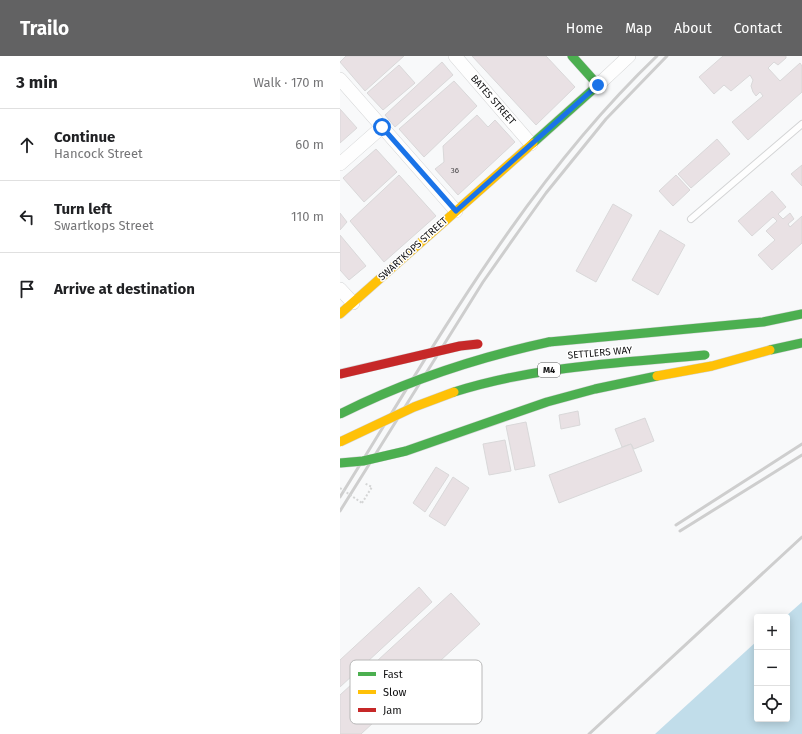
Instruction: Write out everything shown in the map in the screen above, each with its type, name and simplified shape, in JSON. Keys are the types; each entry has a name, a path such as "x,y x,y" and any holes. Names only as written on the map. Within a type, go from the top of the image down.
{"main road":[{"path":"572,56 598,85"},
{"name":"SWARTKOPS STREET","path":"340,314 598,85"},
{"name":"SETTLERS WAY","path":"340,414 382,392 419,377 492,355 549,342 763,322 802,314"},
{"path":"528,337 549,342"},
{"name":"SETTLERS WAY","path":"340,442 405,410 451,393 491,381 536,372 580,366 770,350 802,343"},
{"path":"340,374 460,346 482,344 426,364"},
{"path":"340,463 362,462 420,448 511,414 594,389 697,369 770,350"}],"street":[{"name":"BATES STREET","path":"455,56 531,144"},
{"name":"SWARTKOPS STREET","path":"598,85 629,56"},
{"path":"340,79 456,211"},
{"path":"340,164 382,127"},
{"path":"340,289 353,303"}],"lane":[{"path":"692,219 802,124"}],"path":[{"path":"340,488 362,503 372,487 364,484"}],"water":[{"path":"802,602 802,734 655,734 754,644 754,722 790,722 790,614 788,614"}],"building":[{"path":"346,56 404,56 365,91 340,62"},
{"path":"472,56 546,56 575,87 536,125"},
{"path":"723,56 786,56 786,58 778,65 774,62 768,68 780,81 800,63 802,66 802,92 748,140 732,122 763,96 760,92 756,96 753,92 751,86 753,80 750,75 731,91 724,85 714,94 699,77"},
{"path":"442,62 453,75 395,127 385,115"},
{"path":"399,65 415,83 383,110 367,93"},
{"path":"454,81 477,106 424,157 399,129"},
{"path":"340,109 357,128 340,143"},
{"path":"477,115 488,127 495,120 515,142 458,195 435,169 444,162 443,146"},
{"path":"717,139 730,154 691,188 678,174"},
{"path":"376,149 397,172 364,202 343,178"},
{"path":"802,165 802,186 791,174"},
{"path":"399,175 436,216 384,262 350,221"},
{"path":"676,175 690,190 673,206 659,191"},
{"path":"772,191 786,207 778,214 783,219 790,213 794,219 788,224 790,227 802,216 802,243 772,270 758,255 775,240 766,231 777,221 773,217 752,236 738,221"},
{"path":"613,204 632,215 596,282 576,271"},
{"path":"340,213 347,222 340,230"},
{"path":"660,230 685,245 658,295 632,280"},
{"path":"340,235 366,266 349,280 340,270"},
{"path":"578,411 580,425 561,429 559,415"},
{"path":"645,418 654,441 634,449 631,444 622,447 615,429"},
{"path":"526,422 535,466 515,470 506,426"},
{"path":"505,440 511,471 489,475 483,444"},
{"path":"631,444 642,471 559,503 549,475"},
{"path":"436,467 449,475 425,512 413,503"},
{"path":"453,477 469,488 445,526 429,516"},
{"path":"419,587 432,602 369,660 350,660 350,678 340,687 340,660"},
{"path":"451,593 480,624 441,660 378,660"},
{"path":"350,686 350,724 372,724 361,734 340,734 340,695"}],"railway":[{"path":"340,497 448,323 524,210 565,156 609,105 657,56"},
{"path":"340,511 483,282 546,193 606,119 667,56"},
{"path":"676,525 802,444"},
{"path":"680,531 802,455"},
{"path":"589,734 802,537"}],"traffic: fast":[{"path":"533,143 598,85 572,56"},
{"path":"549,342 763,322 802,314"},
{"path":"340,414 416,380 442,371 495,355 549,342"},
{"path":"770,350 802,343"},
{"path":"454,392 485,383 547,371 610,363 705,355"},
{"path":"340,463 363,461 406,451 547,402 595,389 657,376"}],"traffic: slow":[{"path":"340,314 533,143"},
{"path":"657,376 712,366 770,350"},
{"path":"340,442 414,407 454,392"}],"traffic: jam":[{"path":"340,374 460,346 478,344"}],"route":[{"path":"382,127 456,211 598,85"}]}
